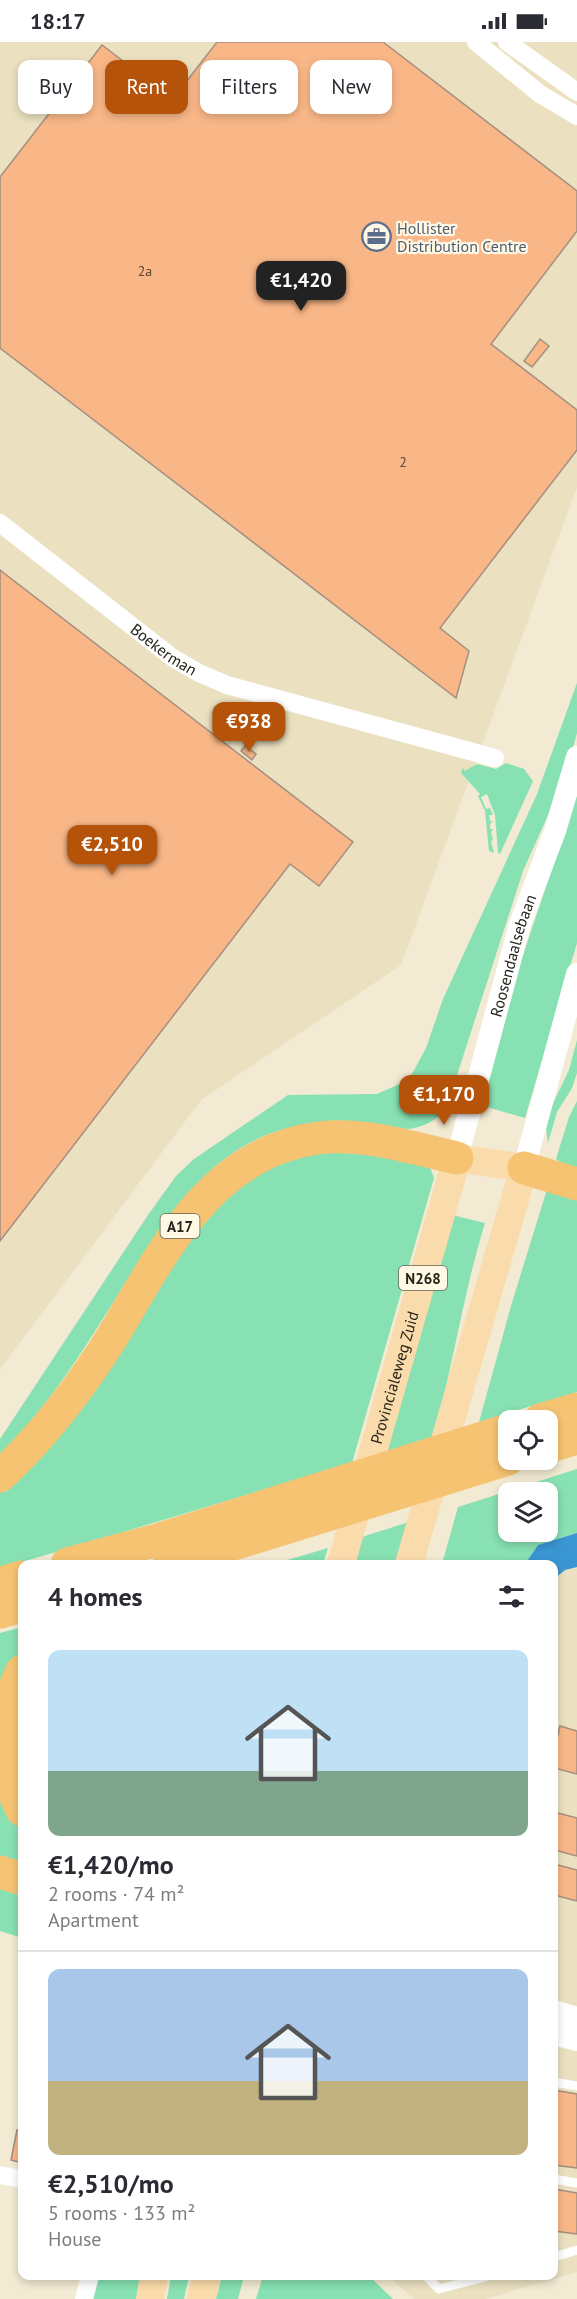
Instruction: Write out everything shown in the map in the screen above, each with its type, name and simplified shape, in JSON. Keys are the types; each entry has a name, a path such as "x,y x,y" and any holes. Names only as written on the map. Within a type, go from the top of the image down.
{"highway":[{"name":"A17","path":"0,1476 51,1421 102,1352 180,1226 210,1192 233,1173 257,1157 285,1146 319,1138 361,1138 457,1158"},
{"path":"524,1168 577,1184"},
{"path":"558,1415 577,1409"},
{"path":"82,1560 165,1537 498,1433"},
{"path":"558,1444 577,1438"},
{"path":"182,1560 498,1462"},
{"path":"0,1583 18,1578"},
{"path":"0,1612 18,1607"},
{"path":"18,1679 5,1717 2,1742 6,1772 18,1804"},
{"path":"0,1872 18,1878"}],"main road":[{"path":"411,1558 524,1168 457,1158"},
{"name":"Provincialeweg Zuid","path":"342,1560 457,1158"},
{"path":"150,2299 153,2280"},
{"path":"201,2299 206,2280"}],"street":[{"path":"476,42 540,94 577,116"},
{"path":"507,42 577,92"},
{"name":"Boekerman","path":"0,523 173,658 199,673 228,685 495,758"},
{"name":"Roosendaalsebaan","path":"457,1158 520,924 555,831 577,757"},
{"path":"524,1168 577,974"},
{"path":"558,2013 577,2019"},
{"path":"558,2035 577,2040"},
{"path":"0,2175 18,2178"},
{"path":"84,2299 89,2280"}],"lane":[{"path":"558,2083 577,2086"},
{"path":"558,2180 577,2183"},
{"path":"558,2256 577,2250"},
{"path":"430,2280 439,2289 473,2280"}],"shaded area":[{"path":"0,42 577,42 577,487 401,965 201,1100 0,1369"},
{"path":"577,1547 577,2272 558,2278 558,1563"},
{"path":"393,2280 550,2280 486,2299 414,2299"}],"green space":[{"path":"577,683 577,733 563,782 523,871 448,1103 444,1109 432,1121 408,1129 344,1124 297,1126 249,1143 221,1161 174,1210 65,1376 28,1425 0,1455 0,1439 148,1215 176,1176 194,1159 288,1095 377,1094 404,1082 413,1072 426,1048 443,999 537,794"},
{"path":"506,763 524,769 533,781 500,854 498,853 495,815 487,794 481,797 486,809 490,808 493,815 489,815 490,821 493,821 490,829 493,829 491,832 493,840 491,841 494,853 489,851 485,811 478,796 480,794 461,773 463,768 465,771 477,764 496,769"},
{"path":"577,795 577,943 525,1118 480,1105 521,961"},
{"path":"577,1040 577,1073 572,1088 557,1112 548,1143 545,1120 569,1070"},
{"path":"577,1101 577,1173 556,1159 569,1117"},
{"path":"352,1150 430,1167 434,1178 352,1463 67,1549 28,1560 18,1560 18,1563 0,1568 0,1487 202,1211 285,1158"},
{"path":"548,1186 577,1195 577,1392 518,1410 498,1410 498,1416 479,1422 511,1306"},
{"path":"452,1215 485,1223 470,1277 433,1437 386,1452"},
{"path":"577,1469 577,1533 558,1539 558,1482 536,1482"},
{"path":"498,1494 498,1542 548,1542 538,1545 528,1560 443,1560 458,1507"},
{"path":"409,1522 398,1560 355,1560 362,1537"},
{"path":"328,1548 324,1560 288,1560"},
{"path":"18,1628 18,1664 0,1696 0,1633"},
{"path":"0,1786 18,1823 18,1867 0,1861"},
{"path":"0,1887 18,1892 18,1937 0,1931"},
{"path":"92,2280 146,2280 144,2299 88,2299"},
{"path":"170,2280 188,2280 184,2299 167,2299"},
{"path":"221,2280 243,2280 238,2299 216,2299"},
{"path":"262,2280 373,2280 393,2299 256,2299"}],"water":[{"path":"577,1533 577,1567 565,1570 558,1576 558,1560 528,1560 538,1545 558,1542 558,1539"}],"building":[{"path":"217,42 383,42 577,191 577,231 491,344 577,410 577,450 440,628 469,651 456,698 0,348 0,177 49,114 93,114 93,60 90,60 102,45 122,60 105,60 105,114 188,114 188,80 200,64 200,114 298,114 298,60 203,60"},
{"path":"540,339 549,346 532,367 524,361"},
{"path":"0,570 353,842 319,886 290,864 0,1241"},
{"path":"245,746 256,754 252,760 241,751"},
{"path":"560,1726 577,1731 577,1774 558,1769"},
{"path":"558,1813 577,1818 577,1856 558,1851"},
{"path":"558,1865 577,1870 577,1901 558,1896"},
{"path":"558,2091 577,2094 577,2168 558,2166"},
{"path":"17,2130 18,2130 18,2162 11,2160"},
{"path":"558,2190 577,2193 577,2234 558,2232"}],"place":[{"name":"Hollister Distribution Centre","path":"376,237"}]}
